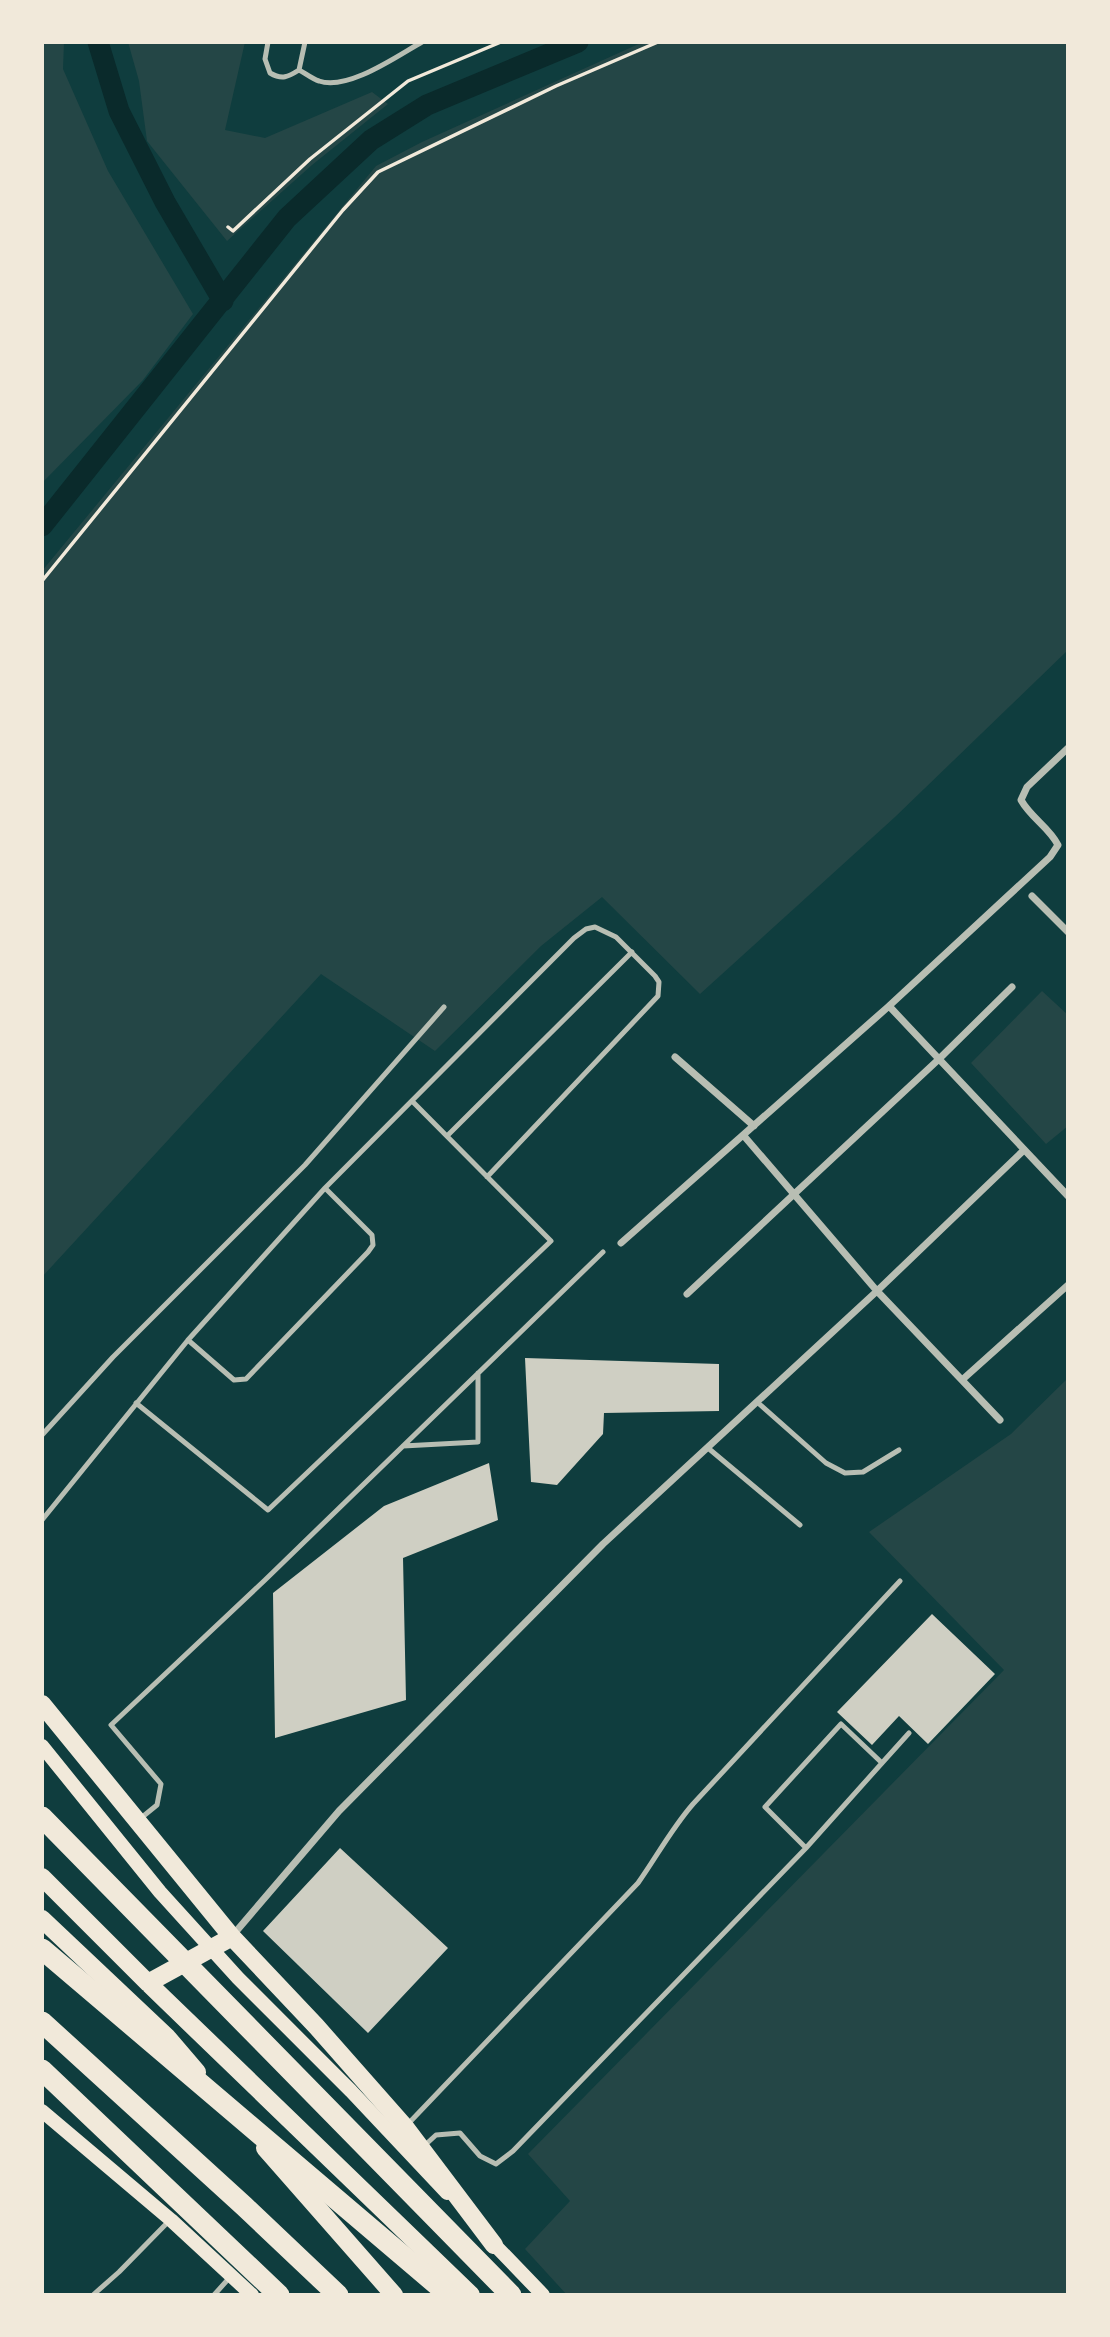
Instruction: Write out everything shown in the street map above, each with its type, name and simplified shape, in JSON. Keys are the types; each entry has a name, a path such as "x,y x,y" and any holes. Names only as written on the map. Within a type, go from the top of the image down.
{"highway":[{"path":"42,1817 511,2295"},
{"path":"42,1949 449,2295"},
{"path":"42,2022 338,2295"},
{"path":"42,2070 279,2295"}],"main road":[{"path":"42,1704 232,1937 316,2026 405,2127 495,2245"},
{"path":"42,1746 169,1901 238,1978 351,2091 543,2295"},
{"path":"42,1877 471,2295"},
{"path":"42,1919 167,2037 394,2295"},
{"path":"148,1983 232,1937"},
{"path":"252,2134 269,2139 275,2138 280,2131 281,2123 270,2100"},
{"path":"42,2111 171,2220 252,2295"}],"street":[{"path":"621,1243 744,1136 1050,857 1058,845 1052,832 1026,810 1021,800 1027,787 1068,748"},
{"path":"1032,896 1068,932"},
{"path":"687,1294 939,1059 1012,987"},
{"path":"888,1006 1068,1196"},
{"path":"675,1057 754,1126"},
{"path":"744,1136 877,1291 1000,1420"},
{"path":"232,1937 339,1811 603,1544 877,1291 1024,1150"},
{"path":"962,1380 1068,1285"}],"lane":[{"path":"268,42 265,59 270,73 278,78 288,77 299,69 304,42"},
{"path":"299,69 320,82 339,82 358,77 422,42"},
{"path":"42,1520 188,1340 326,1188 586,929 595,927 616,937 659,982 658,996 487,1177"},
{"path":"447,1136 632,952"},
{"path":"42,1435 113,1357 305,1165 444,1007"},
{"path":"136,1403 268,1510 551,1241 412,1101"},
{"path":"188,1340 234,1380 246,1379 368,1252 373,1245 372,1235 326,1188"},
{"path":"138,1820 157,1805 161,1784 111,1725 603,1252"},
{"path":"403,1446 478,1441 478,1373"},
{"path":"757,1402 826,1463 845,1473 863,1472 899,1450"},
{"path":"708,1448 800,1525"},
{"path":"405,2127 638,1883 663,1847 672,1828 900,1581"},
{"path":"806,1848 765,1807 841,1724 882,1763"},
{"path":"422,2148 436,2135 460,2133 480,2156 496,2164 513,2151 806,1848 909,1733"},
{"path":"93,2295 119,2273 171,2220"},
{"path":"214,2295 231,2276"}],"path":[{"path":"228,228 233,231 310,159 408,81 501,42"},
{"path":"42,581 334,221 378,172 556,86 658,42"}],"shaded area":[{"path":"42,42 64,42 63,69 108,171 193,314 143,380 42,483"},
{"path":"128,42 245,42 225,130 265,138 372,92 388,104 312,165 227,241 147,141 139,81"},
{"path":"643,42 1068,42 1068,650 895,817 700,994 602,897 541,946 435,1051 321,974 42,1277 42,571 376,166 422,142"},
{"path":"1042,991 1068,1015 1068,1126 1046,1144 971,1063"},
{"path":"1068,1378 1068,2295 567,2295 525,2249 570,2201 528,2154 1004,1670 869,1532 1011,1434"}],"building":[{"path":"525,1358 719,1364 719,1411 604,1413 603,1434 557,1485 531,1482"},
{"path":"489,1463 498,1520 403,1558 406,1700 275,1738 273,1593 384,1506"},
{"path":"932,1614 995,1674 928,1744 899,1716 872,1745 837,1712"},
{"path":"340,1848 448,1948 368,2033 263,1931"}],"waterway":[{"path":"98,42 119,111 165,202 223,301"},
{"path":"42,526 287,218 371,140 427,105 578,42"}]}
